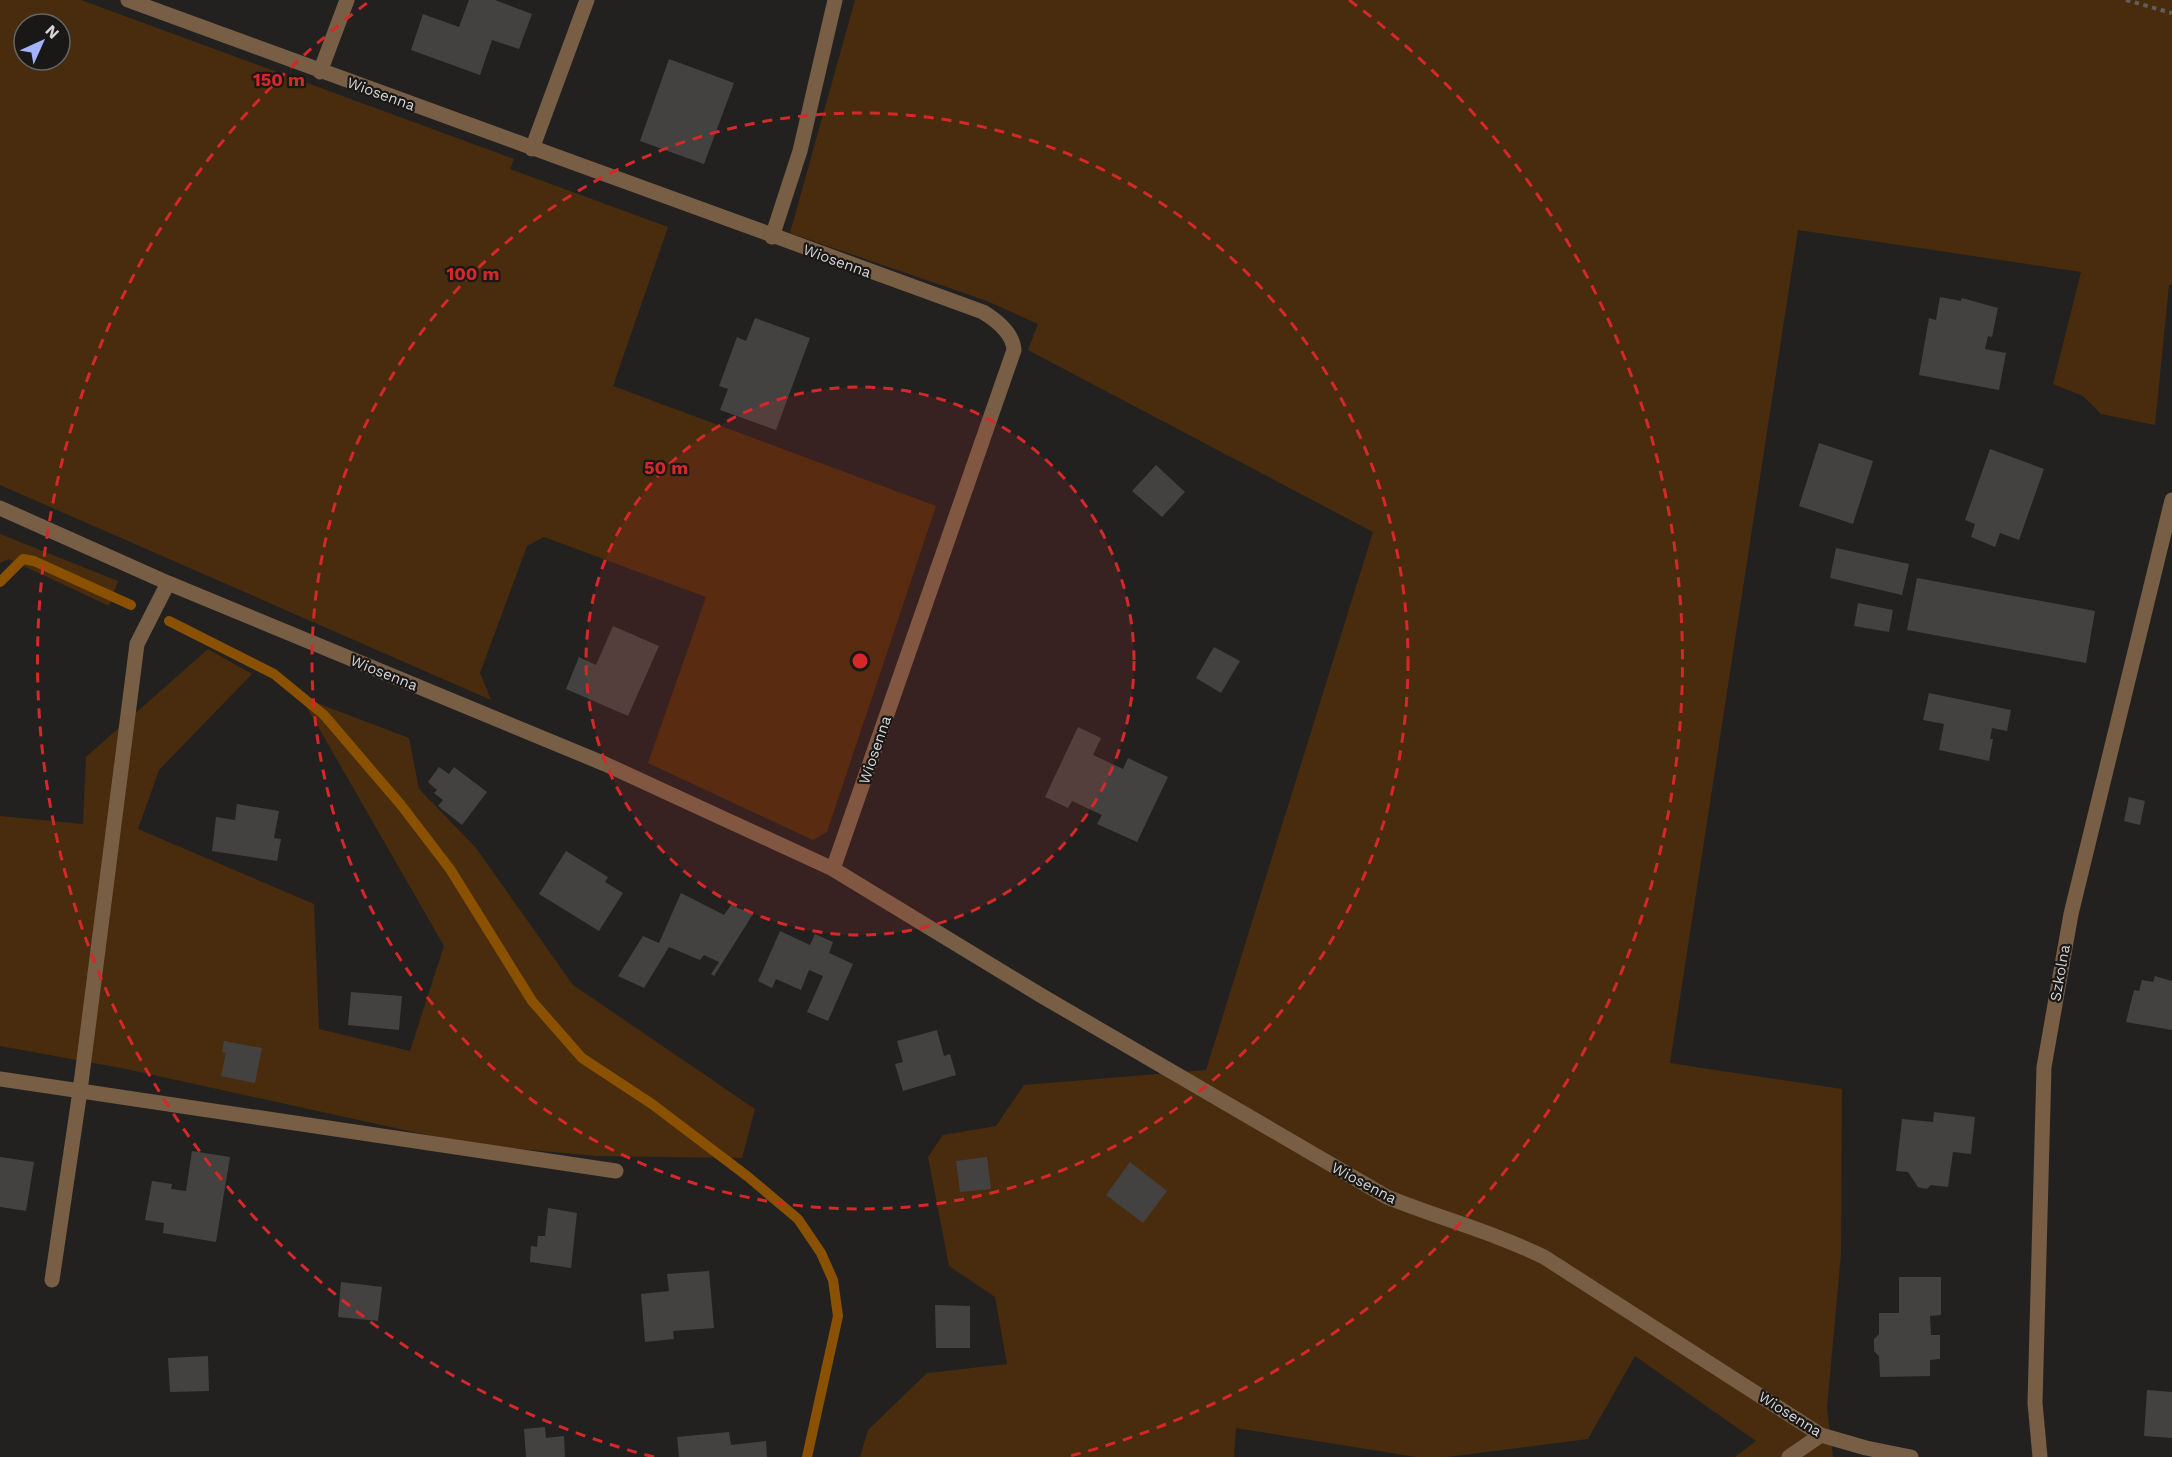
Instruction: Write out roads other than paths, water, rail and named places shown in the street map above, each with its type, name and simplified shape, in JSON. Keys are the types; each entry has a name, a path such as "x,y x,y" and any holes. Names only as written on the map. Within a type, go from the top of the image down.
{"street":[{"name":"Wiosenna","path":"128,0 772,237 983,312 994,319 1014,343 1014,350 833,869"},
{"path":"320,72 347,0"},
{"path":"532,149 587,0"},
{"path":"772,237 800,151 835,0"},
{"name":"Szkolna","path":"2040,1457 2035,1403 2044,1067 2071,914 2172,500"},
{"name":"Wiosenna","path":"0,508 168,583 605,764 833,869 1042,996 1347,1175 1405,1204 1512,1241 1544,1257 1821,1435 1911,1457"},
{"path":"52,1280 80,1091 137,644 168,583"},
{"path":"0,1079 616,1171"},
{"path":"1789,1457 1821,1435"}],"waterway":[{"path":"0,582 23,559 34,561 131,605"},
{"path":"169,621 274,674 324,715 401,805 450,869 532,1001 582,1058 652,1104 747,1176 798,1219 821,1253 833,1280 838,1316 807,1457"}]}
